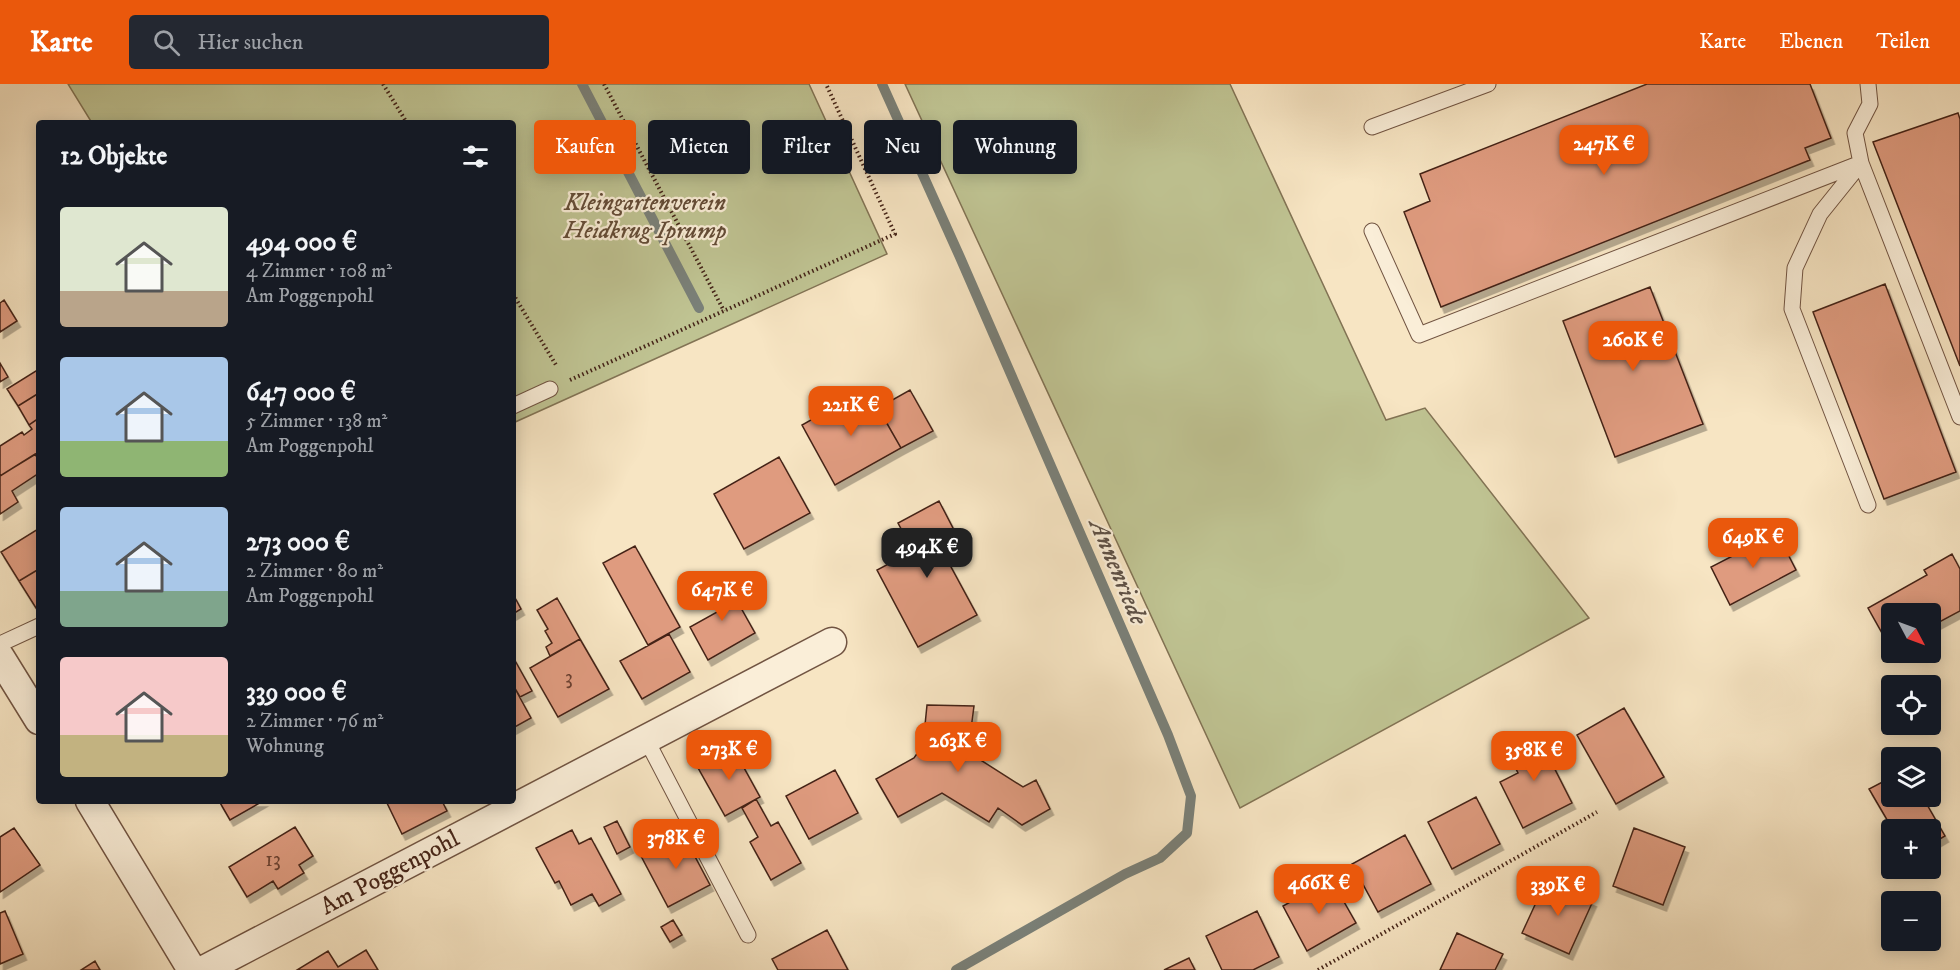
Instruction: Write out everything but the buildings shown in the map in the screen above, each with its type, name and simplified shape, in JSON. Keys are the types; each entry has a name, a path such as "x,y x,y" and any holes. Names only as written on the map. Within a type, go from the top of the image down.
{"street":[{"name":"Am Poggenpohl","path":"204,970 832,642"},
{"path":"0,657 36,715"},
{"path":"92,804 192,970"}],"lane":[{"path":"1372,127 1488,84"},
{"path":"1868,84 1870,104 1855,133 1861,163 1960,417"},
{"path":"1372,231 1419,334 1861,163"},
{"path":"1861,163 1820,214 1795,268 1792,309 1868,505"},
{"path":"516,405 550,389"},
{"path":"0,644 36,627"},
{"path":"646,739 748,935"}],"path":[{"path":"383,84 405,120"},
{"path":"603,84 724,311"},
{"path":"550,389 895,234 826,84"},
{"path":"516,299 567,382"},
{"path":"1318,970 1597,812"}],"green space":[{"name":"Kleingartenverein Heidkrug Iprump","path":"68,84 809,84 826,120 762,120 762,174 850,174 887,254 516,422 516,120 90,120"},
{"path":"905,84 1230,84 1386,420 1425,408 1589,618 1240,808 941,162 941,120 922,120"}],"waterway":[{"path":"582,84 699,308"},
{"name":"Annenriede","path":"882,84 1168,735 1191,796 1187,833 1160,858 1125,874 956,970"}]}
